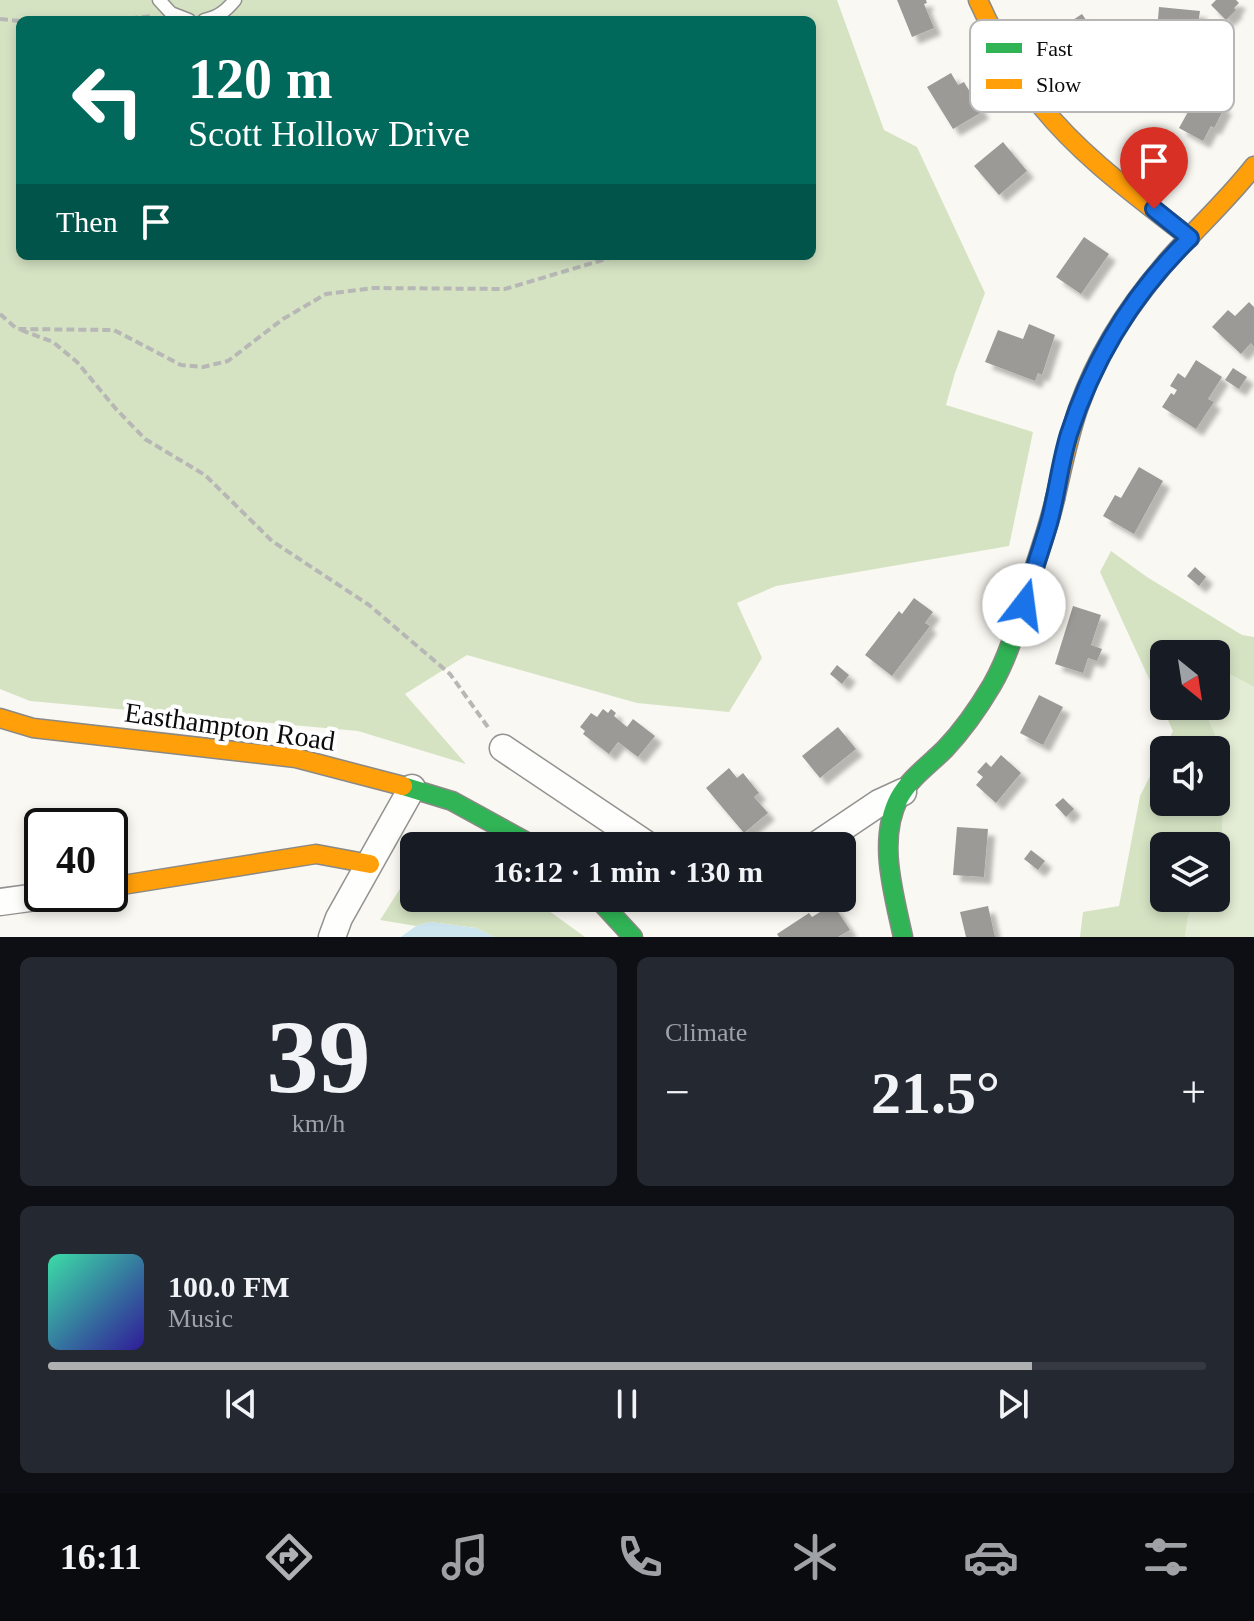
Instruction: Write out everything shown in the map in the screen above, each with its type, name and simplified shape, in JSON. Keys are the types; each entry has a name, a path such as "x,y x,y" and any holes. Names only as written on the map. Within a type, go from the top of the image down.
{"street":[{"path":"978,0 989,20"},
{"path":"1047,112 1091,156 1190,238"},
{"path":"903,937 889,862 894,812 903,792 951,742 989,690 1002,666 1024,605 1049,522 1068,437 1087,385 1125,316 1165,263 1235,191 1254,166"},
{"name":"Easthampton Road","path":"0,718 33,728 296,758 452,801 508,832"},
{"path":"0,725 33,728"},
{"path":"503,748 628,832"},
{"path":"332,937 339,918 412,788"},
{"path":"836,832 879,803 903,792"},
{"path":"128,884 316,854 370,864"},
{"path":"0,902 24,899"},
{"path":"610,912 633,937"}],"lane":[{"path":"159,0 171,13 179,16"},
{"path":"217,16 235,0"}],"path":[{"path":"148,16 171,13"},
{"path":"17,329 114,330 181,365 203,367 228,361 283,319 326,294 373,288 505,289 603,260"},
{"path":"0,314 17,329 53,342 77,362 145,439 205,475 272,541 369,605 450,674 503,748"}],"green space":[{"path":"0,0 837,0 884,130 917,147 985,293 946,405 1033,432 1009,546 776,586 737,603 762,658 729,712 637,703 467,655 405,694 466,764 358,731 30,701 0,689"},
{"path":"1111,551 1147,577 1242,635 1254,637 1254,687 1230,674 1230,640 1150,640 1150,681 1100,572"},
{"path":"1230,674 1254,687 1254,937 1185,937 1190,912 1230,912 1230,832 1222,832 1222,816 1230,816 1230,736 1215,736 1208,720 1230,720"},
{"path":"1168,720 1208,720 1215,736 1170,736 1173,731"},
{"path":"1150,776 1150,816 1222,816 1222,832 1150,832 1150,912 1190,912 1185,937 1080,937 1083,912 1119,906 1140,796"},
{"path":"400,889 400,912 550,912 585,937 494,937 476,928 430,922 416,926 380,920"}],"water":[{"path":"430,922 476,928 494,937 401,937 416,926"}],"building":[{"path":"897,0 926,0 924,4 934,28 912,37"},
{"path":"1216,0 1236,0 1239,3 1226,20 1211,5"},
{"path":"1159,7 1200,11 1199,20 1158,20"},
{"path":"951,73 958,85 964,82 970,92 970,112 982,112 953,129 927,87"},
{"path":"1188,112 1222,112 1203,141 1179,128"},
{"path":"1003,142 1027,171 999,195 974,166"},
{"path":"1084,237 1109,254 1081,294 1056,277"},
{"path":"1249,302 1254,307 1254,347 1251,343 1241,354 1212,327 1228,310 1235,316"},
{"path":"1029,324 1055,335 1042,375 1038,373 1035,381 985,362 998,330 1023,339"},
{"path":"1196,360 1222,377 1208,399 1214,402 1196,429 1162,407 1171,393 1174,395 1177,390 1170,386 1178,373 1185,378"},
{"path":"1233,368 1247,377 1239,389 1225,380"},
{"path":"1139,467 1163,481 1134,534 1103,516 1115,495 1121,498"},
{"path":"1195,567 1206,577 1199,586 1187,576"},
{"path":"914,598 933,612 925,623 930,626 892,676 865,655 899,611 902,614"},
{"path":"1073,606 1101,615 1091,645 1102,649 1097,661 1088,658 1083,673 1055,664"},
{"path":"837,665 849,675 842,684 830,674"},
{"path":"1039,695 1063,707 1043,745 1020,733"},
{"path":"603,709 608,713 611,709 616,713 614,716 627,727 633,719 655,736 638,757 618,742 609,754 583,734 585,731 580,727 591,713 597,717"},
{"path":"838,727 856,749 820,778 802,756"},
{"path":"1001,755 1021,773 996,803 976,785 983,777 977,772 986,762 991,767"},
{"path":"729,768 737,778 743,773 759,793 754,797 768,813 743,832 706,788"},
{"path":"1063,798 1074,809 1066,817 1055,805"},
{"path":"957,827 988,829 984,877 953,875"},
{"path":"1031,850 1045,861 1038,870 1024,859"},
{"path":"988,906 995,937 966,937 960,912"},
{"path":"820,912 838,912 850,930 838,937 779,937 777,934 809,913 812,917"}],"traffic: fast":[{"path":"903,937 889,867 892,814 903,791 958,734 999,672 1015,631 1055,499"},
{"path":"403,786 452,801 508,832"},
{"path":"610,912 633,937"}],"traffic: slow":[{"path":"978,0 988,20"},
{"path":"1047,112 1112,176 1190,238"},
{"path":"1055,499 1078,409 1114,334 1163,266 1254,166"},
{"path":"0,718 33,728 296,758 403,786"},
{"path":"128,884 316,854 370,864"}],"route":[{"path":"1024,605 1049,522 1068,437 1087,385 1139,296 1190,238 1154,209"}]}
